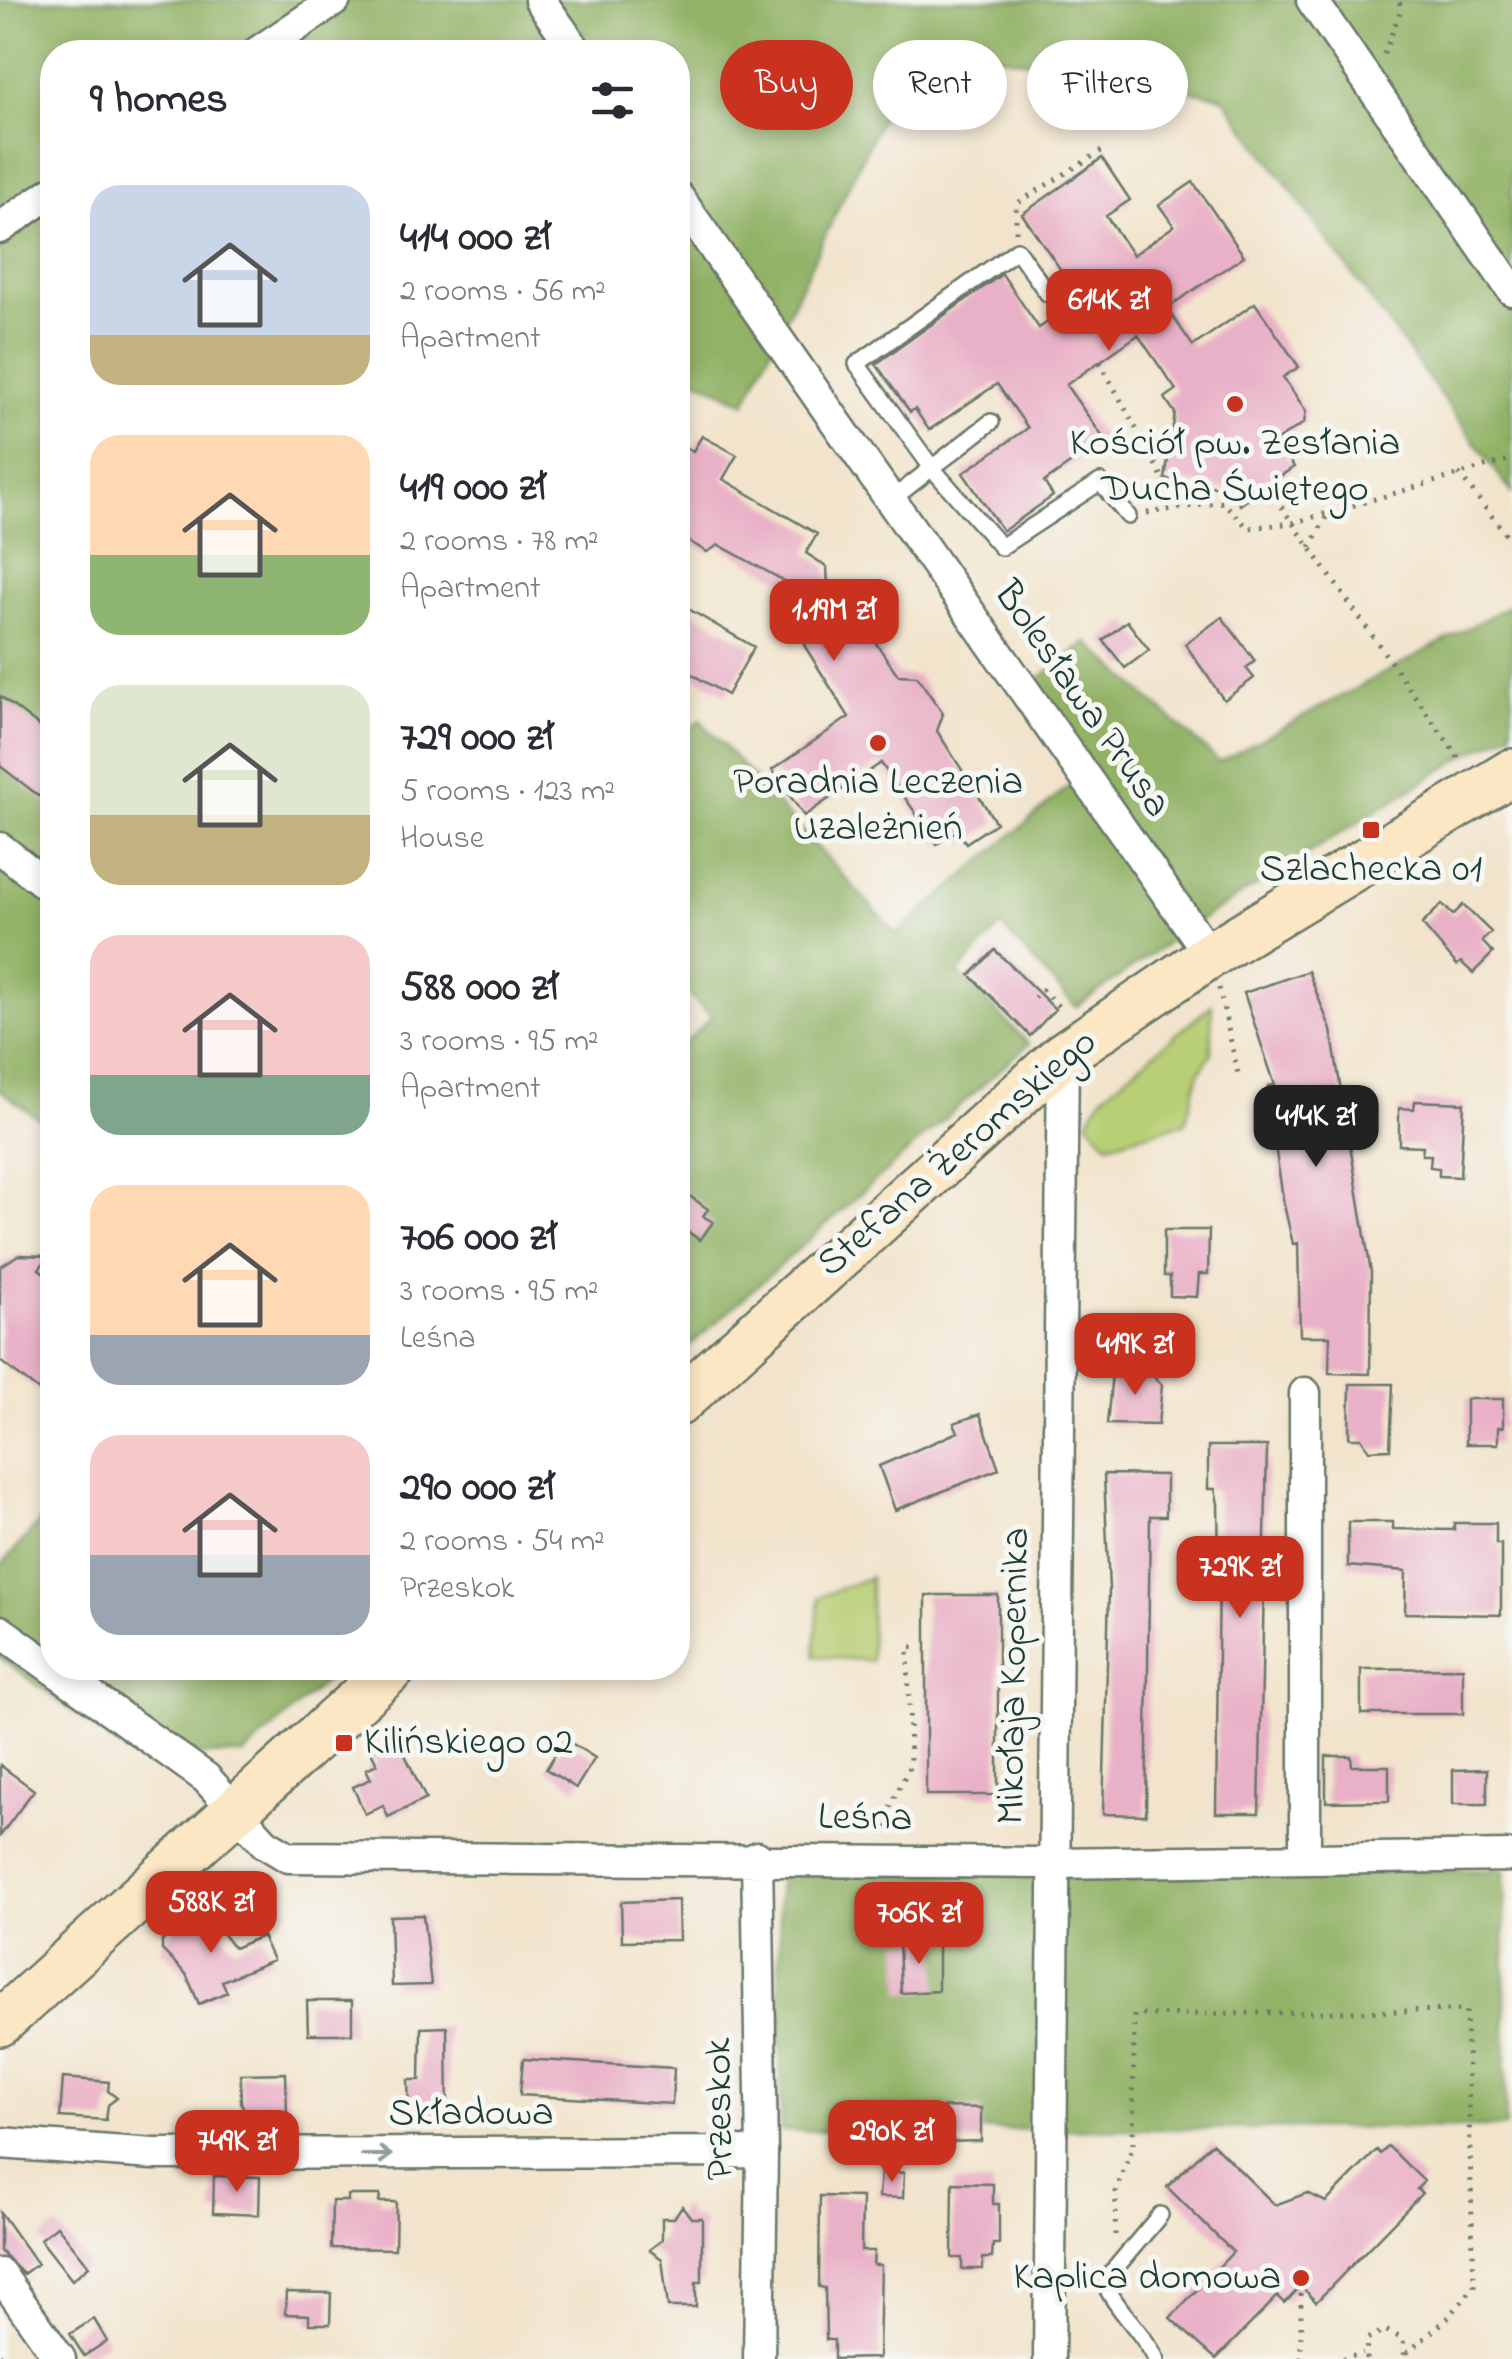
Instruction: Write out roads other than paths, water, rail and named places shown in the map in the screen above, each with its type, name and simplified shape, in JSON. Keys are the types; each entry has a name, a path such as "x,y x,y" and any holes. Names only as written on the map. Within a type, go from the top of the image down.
{"main road":[{"name":"Stefana Żeromskiego","path":"690,1383 1066,1036 1214,965 1512,772"},
{"path":"0,2023 381,1680"}],"street":[{"path":"276,40 335,0"},
{"path":"540,0 568,40"},
{"path":"1312,0 1512,290"},
{"path":"0,228 40,200"},
{"name":"Bolesława Prusa","path":"690,214 1214,965"},
{"path":"0,848 40,880"},
{"name":"Mikołaja Kopernika","path":"1050,2359 1052,1862 1066,1036"},
{"path":"1305,1392 1306,1856"},
{"name":"Leśna","path":"0,1631 40,1660"},
{"name":"Leśna","path":"69,1680 206,1778 264,1843 288,1857 1052,1862 1512,1856"},
{"name":"Przeskok","path":"756,1858 762,2152 759,2359"},
{"name":"Składowa","path":"0,2143 152,2154 762,2152"},
{"path":"0,2274 60,2359"}],"lane":[{"path":"1048,294 1016,250 856,364 932,468 1002,547 1100,482 1128,516"},
{"path":"891,500 991,422"},
{"path":"1156,2359 1142,2336 1120,2314 1107,2288 1114,2271 1160,2215"}],"place":[{"name":"Kościół pw. Zesłania Ducha Świętego","path":"1235,404"},
{"name":"Poradnia Leczenia Uzależnień","path":"878,743"},
{"name":"Szlachecka 01","path":"1371,830"},
{"name":"Kilińskiego 02","path":"344,1743"},
{"name":"Kaplica domowa","path":"1301,2278"}]}
